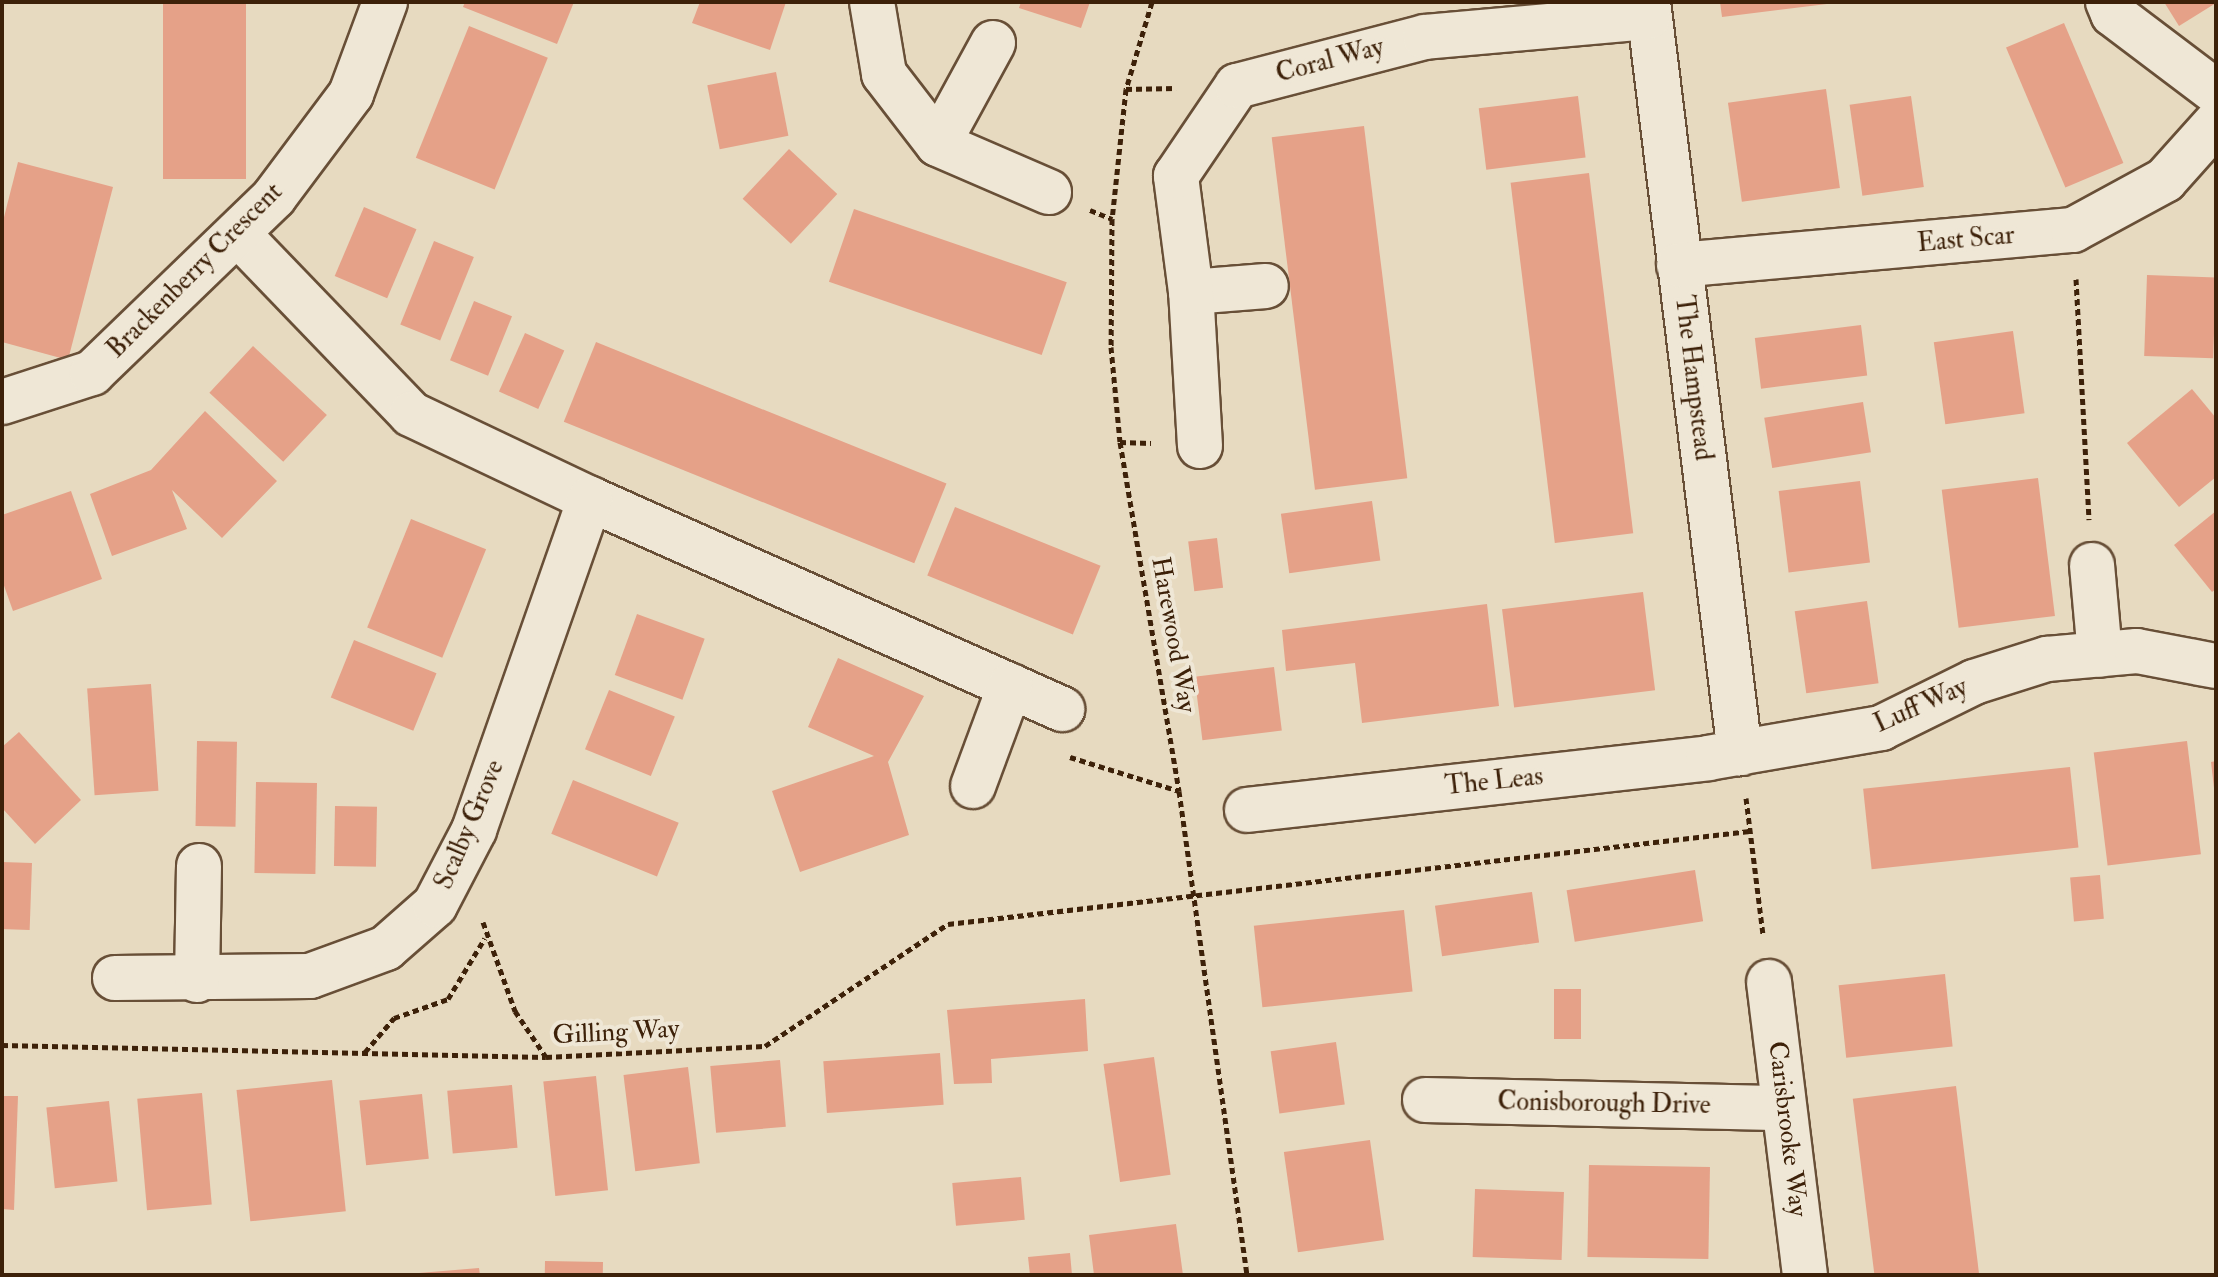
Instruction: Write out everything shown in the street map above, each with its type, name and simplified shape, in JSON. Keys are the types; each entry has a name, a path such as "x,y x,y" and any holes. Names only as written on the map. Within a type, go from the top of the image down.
{"street":[{"name":"Brackenberry Crescent","path":"2,402 92,373 274,197 351,94 385,2"},
{"path":"872,2 884,74 938,144 1049,192"},
{"path":"2108,2 2113,14 2216,92"},
{"name":"The Hampstead","path":"1648,10 1740,753"},
{"name":"Coral Way","path":"1200,446 1191,292 1176,176 1237,86 1425,37 1648,10"},
{"path":"938,144 993,43"},
{"name":"East Scar","path":"1679,265 2073,230 2165,180 2216,123"},
{"path":"238,234 411,414 590,499 1062,709"},
{"path":"1191,292 1266,286"},
{"name":"Scalby Grove","path":"115,978 197,980 310,976 386,948 435,905 474,830 590,499"},
{"path":"2092,565 2100,655"},
{"name":"Luff Way","path":"1740,753 1881,728 1974,682 2047,659 2137,651 2216,666"},
{"path":"973,786 1010,686"},
{"name":"The Leas","path":"1247,810 1740,753"},
{"path":"197,980 199,866"},
{"name":"Carisbrooke Way","path":"1769,982 1805,1275"},
{"name":"Conisborough Drive","path":"1425,1100 1784,1108"}],"path":[{"name":"Harewood Way","path":"1152,2 1126,89 1112,219 1111,347 1120,442 1179,791 1247,1275"},
{"path":"2073,230 2092,565"},
{"path":"1062,709 1071,759 1179,791"},
{"path":"1740,753 1769,982"},
{"name":"Gilling Way","path":"2,1045 546,1057 765,1046 948,924 1750,831"},
{"path":"482,907 485,938 515,1011 546,1057"},
{"path":"364,1053 394,1018 448,999 485,938"}],"building":[{"path":"163,2 246,2 246,179 163,179"},
{"path":"465,2 574,2 557,44 463,7"},
{"path":"700,2 786,2 770,50 692,23"},
{"path":"1021,2 1090,2 1081,28 1019,8"},
{"path":"1720,2 1827,2 1827,4 1722,17"},
{"path":"2164,2 2216,2 2216,3 2179,26"},
{"path":"2064,23 2123,163 2065,188 2006,48"},
{"path":"469,26 548,58 495,190 416,158"},
{"path":"776,72 788,136 720,149 707,85"},
{"path":"1826,89 1840,188 1742,202 1728,103"},
{"path":"1578,96 1586,158 1486,170 1479,108"},
{"path":"1911,96 1924,187 1862,196 1850,105"},
{"path":"1364,126 1407,478 1315,490 1272,137"},
{"path":"789,149 837,194 791,244 743,199"},
{"path":"18,162 113,187 68,360 2,342 2,225"},
{"path":"1589,173 1633,533 1555,543 1511,183"},
{"path":"364,207 416,229 387,298 335,276"},
{"path":"854,209 1067,282 1042,355 829,282"},
{"path":"434,241 474,257 440,341 400,324"},
{"path":"2147,275 2216,277 2213,358 2144,356"},
{"path":"474,301 512,316 488,376 450,360"},
{"path":"1861,325 1867,376 1761,389 1755,338"},
{"path":"2013,331 2025,413 1945,424 1934,342"},
{"path":"525,333 564,350 538,409 499,391"},
{"path":"596,342 946,484 914,563 564,422"},
{"path":"253,346 327,415 283,462 209,393"},
{"path":"2192,389 2216,418 2216,477 2179,507 2127,443"},
{"path":"1863,402 1871,452 1772,468 1764,418"},
{"path":"205,411 277,481 222,538 172,490 187,529 112,556 90,494 151,470"},
{"path":"2038,478 2055,616 1959,628 1942,490"},
{"path":"1860,481 1870,562 1789,572 1779,491"},
{"path":"71,491 102,579 13,611 2,580 2,515"},
{"path":"1372,501 1380,560 1289,573 1281,514"},
{"path":"955,507 1101,566 1073,634 927,576"},
{"path":"2216,511 2216,589 2212,592 2174,545"},
{"path":"411,519 486,549 442,658 367,627"},
{"path":"1217,538 1223,588 1194,591 1188,542"},
{"path":"1643,592 1655,690 1514,708 1502,609"},
{"path":"1867,601 1879,683 1806,693 1795,611"},
{"path":"1487,604 1499,706 1362,723 1355,663 1286,671 1282,630"},
{"path":"637,614 705,639 682,700 615,675"},
{"path":"354,640 437,673 413,731 331,697"},
{"path":"838,658 924,696 888,762 909,835 800,872 772,791 874,756 808,727"},
{"path":"1274,667 1282,731 1202,740 1195,677"},
{"path":"151,684 158,791 95,795 87,688"},
{"path":"609,690 675,717 651,776 585,749"},
{"path":"19,732 81,800 35,844 2,808 2,747"},
{"path":"197,741 237,742 236,827 196,826"},
{"path":"2187,741 2201,854 2108,866 2094,752"},
{"path":"2216,761 2216,788 2214,788 2211,762"},
{"path":"2070,767 2078,848 1872,869 1863,789"},
{"path":"573,780 679,823 657,876 551,834"},
{"path":"256,782 317,783 315,874 254,873"},
{"path":"335,806 377,807 376,867 334,866"},
{"path":"2,862 32,863 30,930 2,929"},
{"path":"1695,870 1703,921 1575,942 1567,890"},
{"path":"2100,875 2104,919 2074,921 2070,878"},
{"path":"1532,892 1539,943 1442,956 1435,906"},
{"path":"1404,910 1413,992 1262,1007 1254,926"},
{"path":"1945,974 1953,1047 1846,1058 1839,985"},
{"path":"1554,989 1581,989 1581,1039 1554,1039"},
{"path":"1085,999 1088,1051 991,1059 992,1083 954,1084 947,1010"},
{"path":"1336,1042 1345,1104 1279,1114 1271,1051"},
{"path":"940,1053 944,1105 827,1113 823,1061"},
{"path":"1154,1057 1171,1175 1120,1182 1103,1064"},
{"path":"780,1060 786,1127 716,1133 710,1066"},
{"path":"688,1067 700,1163 635,1171 623,1075"},
{"path":"596,1076 608,1190 555,1196 543,1082"},
{"path":"332,1080 346,1211 250,1221 237,1090"},
{"path":"512,1085 517,1148 453,1153 447,1091"},
{"path":"1956,1086 1979,1275 1874,1275 1853,1099"},
{"path":"202,1093 212,1205 147,1210 137,1099"},
{"path":"422,1094 429,1159 366,1165 359,1101"},
{"path":"2,1096 18,1096 14,1210 2,1209"},
{"path":"109,1101 117,1182 55,1188 46,1108"},
{"path":"1370,1140 1384,1240 1298,1252 1284,1152"},
{"path":"1589,1165 1710,1167 1708,1259 1587,1257"},
{"path":"1021,1177 1025,1220 956,1226 952,1183"},
{"path":"1475,1189 1564,1192 1562,1260 1473,1257"},
{"path":"1176,1224 1183,1275 1094,1275 1089,1235"},
{"path":"1070,1253 1072,1275 1030,1275 1028,1257"},
{"path":"545,1261 603,1262 603,1275 545,1275"},
{"path":"479,1268 480,1275 419,1275 419,1273"}]}
